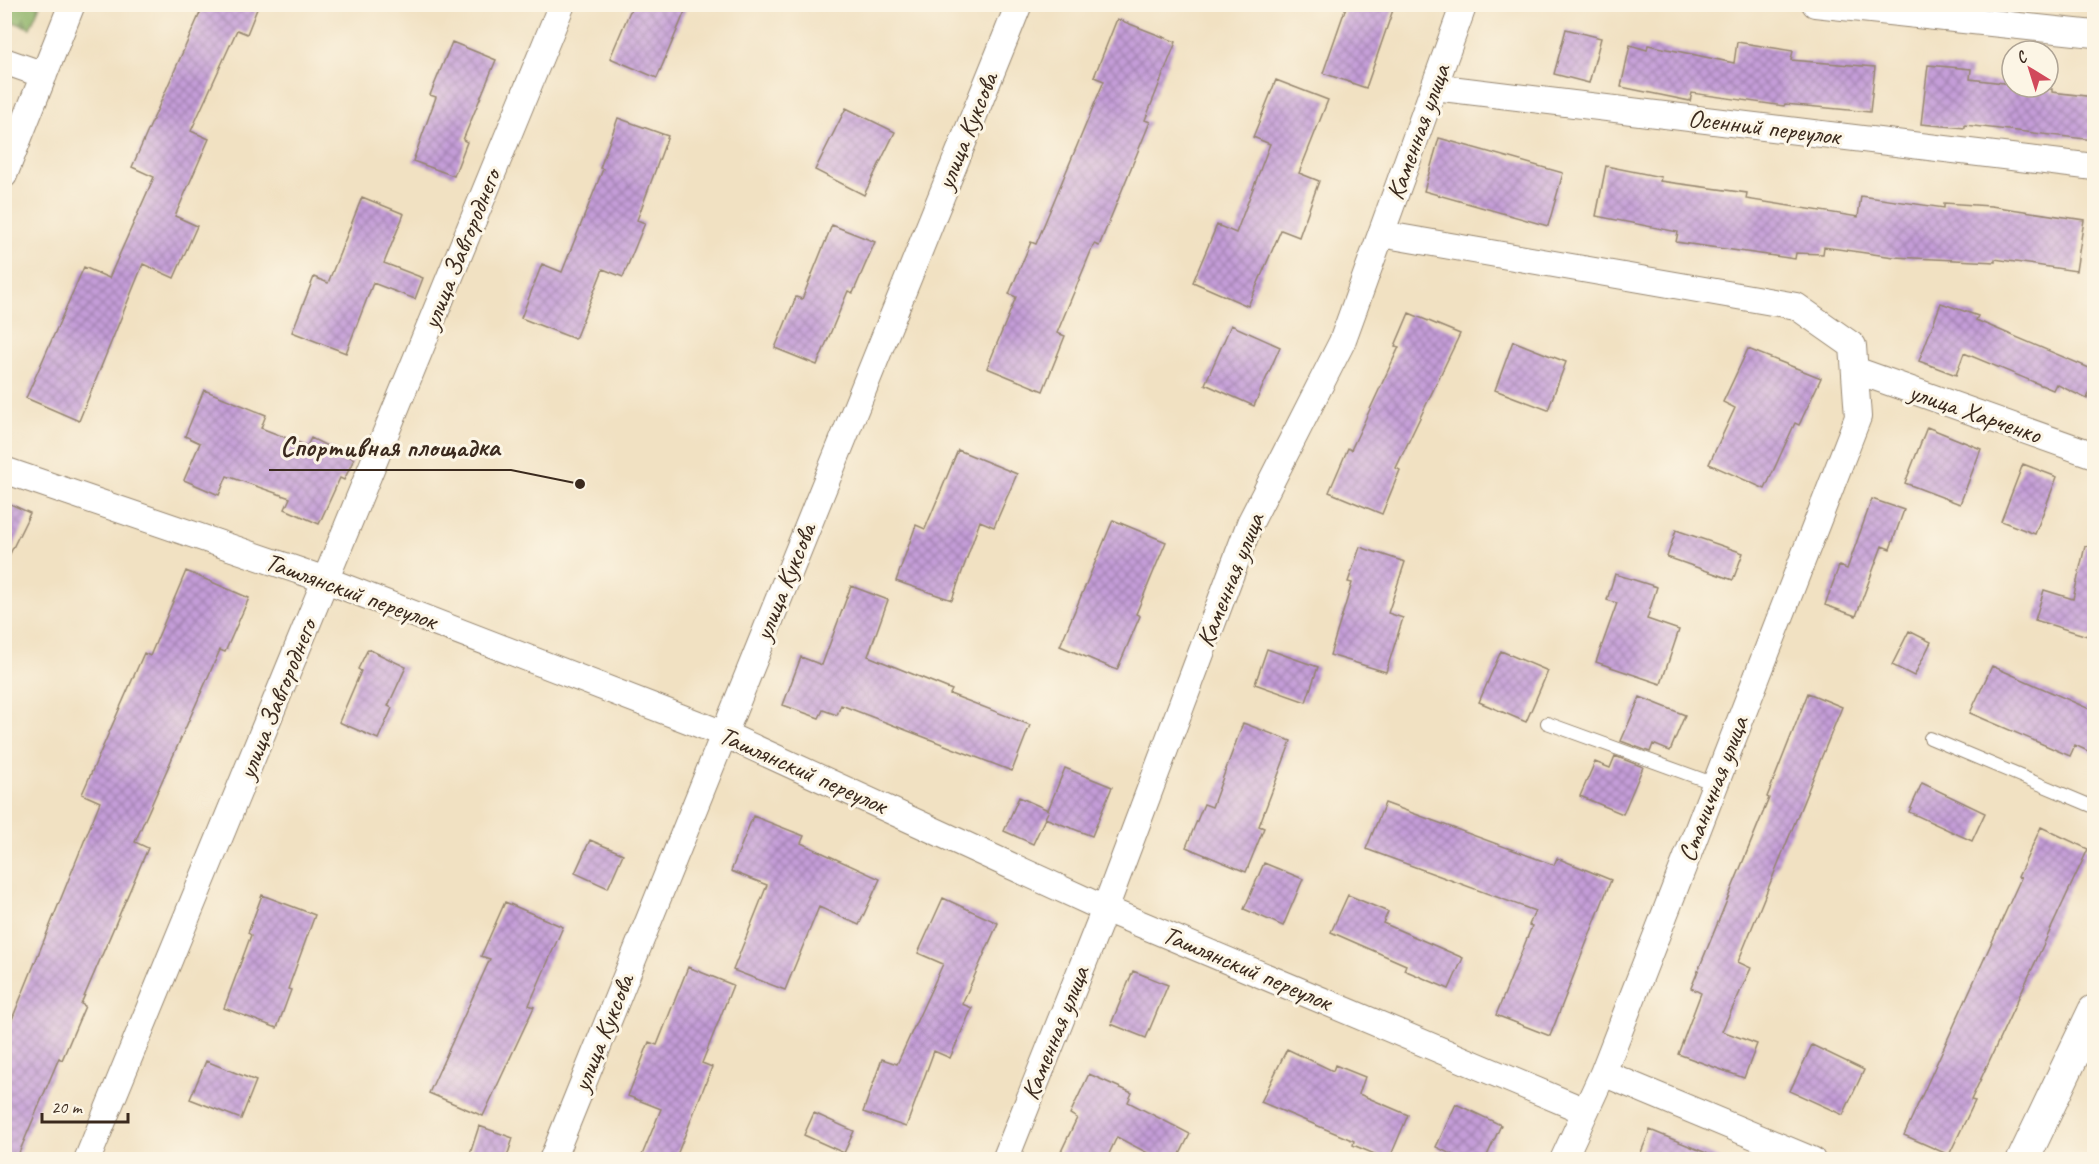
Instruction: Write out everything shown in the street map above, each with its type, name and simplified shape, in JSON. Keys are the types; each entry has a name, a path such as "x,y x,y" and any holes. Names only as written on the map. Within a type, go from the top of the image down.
{"street":[{"path":"4,175 72,4"},
{"name":"улица Завгороднего","path":"87,1160 562,4"},
{"name":"улица Куксова","path":"552,1160 1019,4"},
{"name":"Каменная улица","path":"1005,1160 1105,909 1250,523 1342,342 1464,4"},
{"path":"1815,4 2094,34"},
{"path":"4,61 44,75"},
{"name":"Осенний переулок","path":"1434,87 2094,167"},
{"path":"1381,234 1796,306 1853,346 1855,370"},
{"name":"Станичная улица","path":"1563,1160 1603,1073 1858,417 1855,370"},
{"name":"улица Харченко","path":"1855,370 2094,455"},
{"name":"Ташлянский переулок","path":"4,470 326,580 724,734 1105,909 1586,1111"},
{"path":"2023,1160 2094,1011"},
{"path":"1603,1073 1812,1160"}],"lane":[{"path":"1547,723 1715,784"},
{"path":"1930,738 2094,807"}],"green space":[{"path":"4,5 40,5 30,28 5,19"}],"building":[{"path":"204,4 259,4 247,34 237,30 191,131 209,139 175,216 197,226 174,278 143,264 79,421 26,398 84,267 109,278 154,177 132,167"},
{"path":"633,4 688,4 657,78 610,58"},
{"path":"1347,4 1395,4 1366,88 1323,73"},
{"path":"1117,19 1176,42 1145,120 1150,122 1099,246 1094,244 1057,333 1065,336 1043,391 987,368 1016,297 1009,294 1031,242 1036,244 1104,81 1094,77"},
{"path":"1566,29 1601,38 1589,83 1554,74"},
{"path":"452,42 496,60 463,140 467,142 454,176 413,161 436,97 430,95"},
{"path":"1737,42 1793,51 1791,60 1875,67 1870,112 1785,104 1784,106 1692,93 1690,101 1621,87 1630,45 1647,50 1648,45 1734,63"},
{"path":"1928,65 1971,69 1970,79 2000,83 2000,99 2060,99 2060,93 2094,97 2094,140 1965,125 1965,128 1921,124"},
{"path":"1276,80 1328,100 1299,173 1319,181 1299,237 1281,230 1248,306 1193,282 1217,225 1236,233 1270,144 1253,137"},
{"path":"846,108 895,132 864,195 815,170"},
{"path":"618,118 668,136 637,220 645,223 623,277 603,269 575,339 521,318 542,264 562,272 603,169 600,168"},
{"path":"1439,138 1563,173 1548,226 1424,191"},
{"path":"1606,166 1661,177 1660,181 1747,193 1746,199 1858,217 1861,196 1944,208 1944,203 1991,206 2084,220 2076,271 1995,259 1995,262 1894,257 1824,247 1823,254 1796,253 1795,259 1676,242 1678,232 1596,216"},
{"path":"362,197 404,214 384,263 423,278 415,299 373,283 346,353 292,332 314,277 328,283"},
{"path":"832,225 875,242 853,293 848,291 817,365 775,348 796,297 802,299"},
{"path":"1941,303 1978,316 1976,320 2094,370 2094,380 2087,399 2056,384 2053,390 1964,353 1956,375 1919,361"},
{"path":"1409,313 1460,334 1396,468 1400,470 1382,514 1329,492 1348,448 1351,450 1399,347 1395,346"},
{"path":"1231,325 1280,347 1254,406 1205,384"},
{"path":"1513,341 1566,362 1548,410 1495,390"},
{"path":"1748,349 1821,378 1799,425 1795,423 1765,489 1709,464 1735,408 1723,402"},
{"path":"204,390 266,415 261,428 307,446 311,438 354,459 344,480 340,478 319,524 285,509 290,498 227,476 219,495 184,480 200,443 185,436"},
{"path":"1927,427 1981,449 1960,504 1905,483"},
{"path":"958,450 1017,474 994,527 980,521 952,600 896,581 916,525 925,529"},
{"path":"2023,464 2057,477 2035,534 2001,521"},
{"path":"1872,499 1904,510 1890,549 1882,546 1856,616 1825,605 1839,566 1847,569"},
{"path":"4,501 30,513 4,566"},
{"path":"1113,520 1166,542 1136,614 1140,616 1117,670 1060,646"},
{"path":"1676,530 1743,553 1733,580 1667,557"},
{"path":"2085,546 2094,547 2094,638 2035,620 2044,590 2073,599"},
{"path":"1360,547 1405,562 1388,613 1403,618 1386,672 1330,655 1352,583 1348,582"},
{"path":"186,571 249,598 225,652 220,650 135,842 148,848 81,1004 85,1006 62,1060 59,1058 16,1160 4,1160 4,1039 100,802 82,794 144,653 150,656"},
{"path":"1615,574 1657,587 1647,619 1679,630 1661,684 1596,662 1617,603 1607,600"},
{"path":"851,586 888,600 868,656 952,690 950,694 1030,725 1012,771 841,705 837,715 823,710 819,718 783,705 801,657 822,665"},
{"path":"1909,631 1931,642 1914,676 1892,665"},
{"path":"368,649 406,667 388,706 392,708 378,739 339,722 361,671 358,669"},
{"path":"1267,649 1318,667 1306,702 1255,684"},
{"path":"1501,651 1548,671 1526,722 1479,702"},
{"path":"1992,666 2094,711 2094,754 2075,745 2070,756 1970,713"},
{"path":"1808,693 1842,707 1738,962 1751,968 1722,1031 1757,1044 1744,1078 1678,1054 1701,993 1691,988 1769,798 1767,797"},
{"path":"1640,697 1685,715 1670,751 1653,744 1650,752 1621,741"},
{"path":"1243,723 1291,741 1259,826 1264,828 1246,872 1186,847 1204,804 1212,807"},
{"path":"1615,756 1643,767 1623,814 1580,796 1595,762 1610,768"},
{"path":"1065,768 1112,787 1092,836 1045,818 1033,844 1004,831 1019,797 1048,810"},
{"path":"1922,783 1985,813 1972,841 1909,812"},
{"path":"1385,803 1554,865 1557,858 1611,880 1550,1036 1496,1015 1532,926 1529,925 1535,911 1366,849"},
{"path":"753,816 804,836 801,843 880,879 859,925 819,907 785,990 733,970 767,885 731,871"},
{"path":"2041,827 2088,849 1971,1100 1975,1101 1949,1155 1904,1135 2021,878 2018,877"},
{"path":"590,840 623,854 608,888 575,873"},
{"path":"1264,863 1303,879 1283,926 1244,909"},
{"path":"262,895 315,915 288,989 291,990 277,1028 224,1008 251,935 248,933"},
{"path":"1348,895 1388,912 1383,923 1463,958 1449,989 1404,970 1406,965 1331,932"},
{"path":"943,898 998,923 962,1004 972,1008 950,1058 934,1051 906,1127 863,1112 882,1059 897,1064 943,964 918,953"},
{"path":"505,902 563,927 529,1005 534,1007 483,1116 429,1093 490,959 481,956"},
{"path":"688,967 733,985 702,1063 712,1067 675,1160 640,1160 661,1109 628,1096 649,1042 657,1045"},
{"path":"1133,971 1168,985 1146,1038 1111,1024"},
{"path":"1812,1045 1864,1070 1843,1115 1790,1091"},
{"path":"1287,1049 1333,1071 1335,1065 1365,1077 1359,1094 1408,1115 1389,1160 1353,1145 1354,1141 1261,1102"},
{"path":"206,1061 256,1081 241,1119 190,1099"},
{"path":"1089,1074 1132,1093 1128,1102 1190,1134 1177,1160 1161,1160 1117,1137 1106,1160 1057,1160 1077,1118 1070,1114"},
{"path":"1456,1104 1501,1125 1485,1160 1463,1160 1436,1147"},
{"path":"814,1113 854,1131 844,1153 804,1135"},
{"path":"479,1126 513,1138 506,1160 468,1160"},
{"path":"1650,1130 1721,1159 1721,1160 1638,1160"}],"place":[{"name":"Спортивная площадка","path":"580,484"}]}
